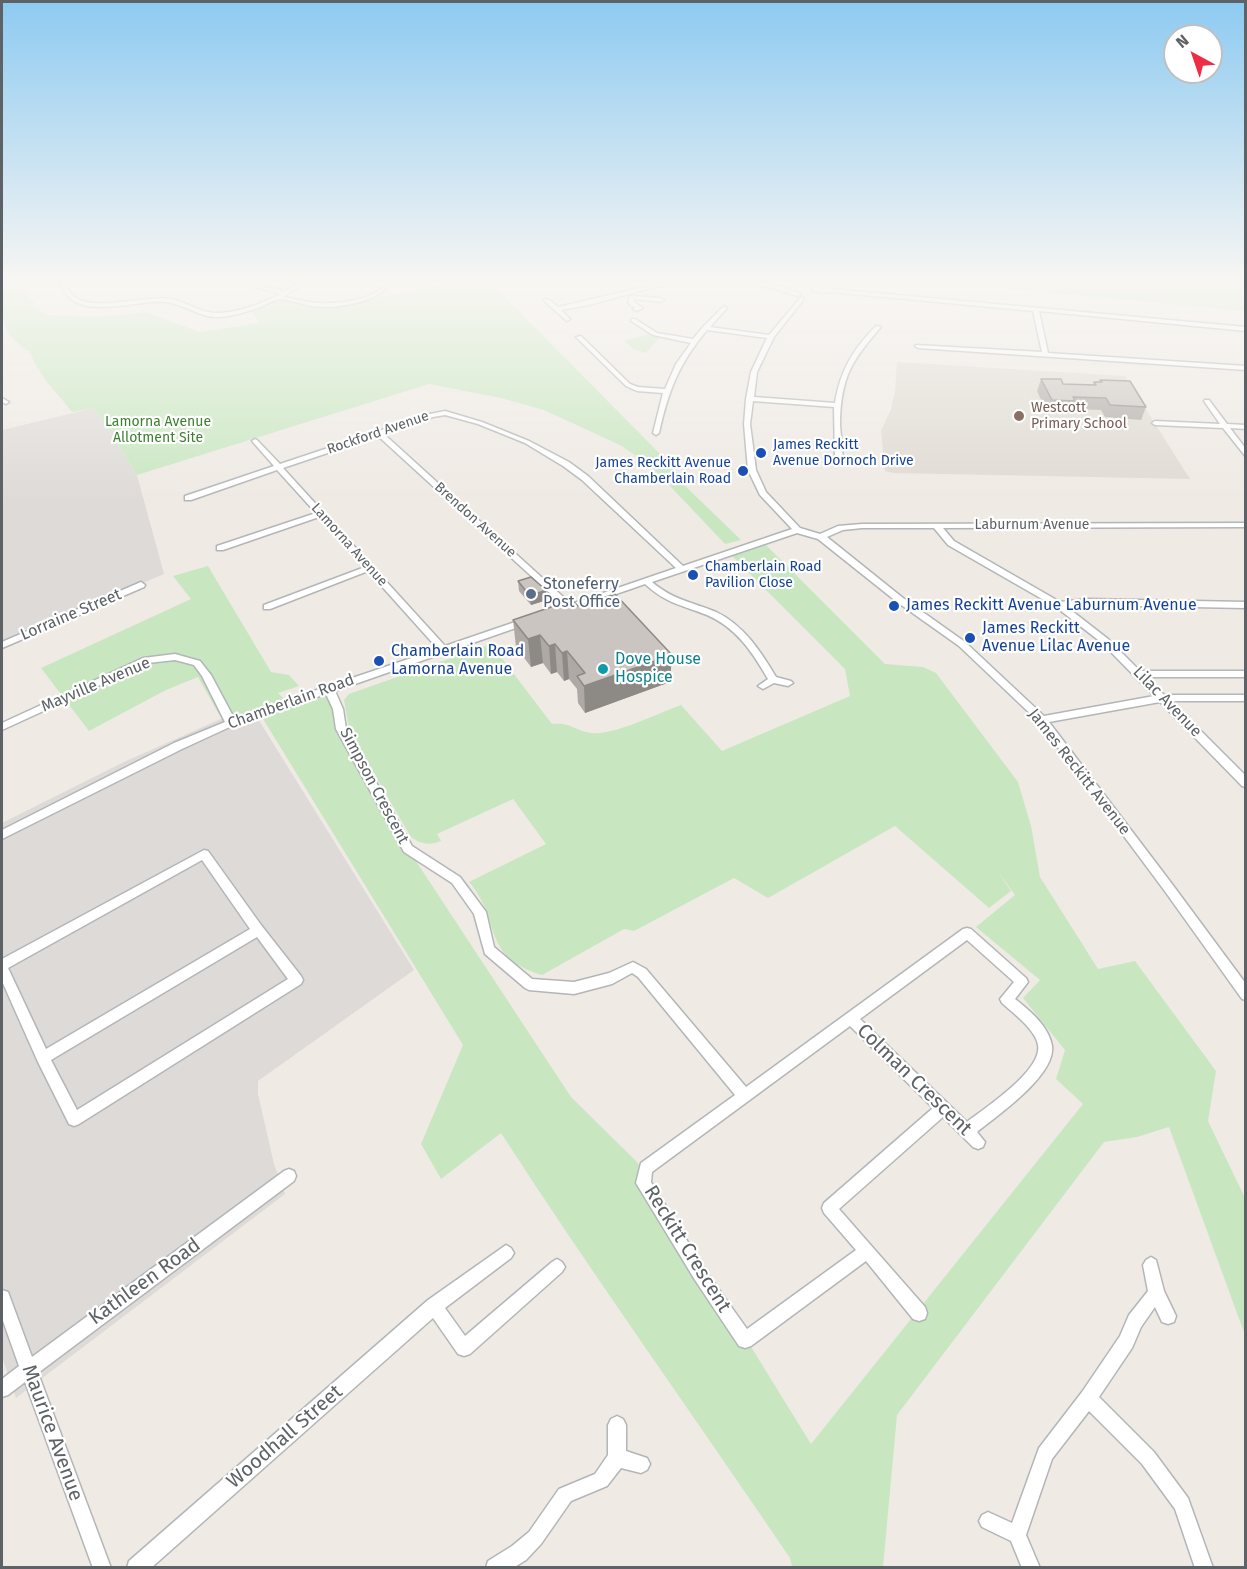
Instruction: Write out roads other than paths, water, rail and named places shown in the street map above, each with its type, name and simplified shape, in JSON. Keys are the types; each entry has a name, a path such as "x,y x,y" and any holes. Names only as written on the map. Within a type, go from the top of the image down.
{"street":[{"path":"599,355 628,386 666,391"},
{"path":"646,428 657,431 666,391 676,366 683,355"},
{"path":"549,614 797,530 762,493 752,470 747,424 749,399 754,372 762,355"},
{"path":"829,457 839,460 836,405 853,355"},
{"path":"1063,355 1245,368"},
{"path":"749,399 836,405"},
{"path":"1207,401 1245,455"},
{"name":"Rockford Avenue","path":"188,498 432,415 445,413 480,423 519,439 566,464 585,478 682,568"},
{"path":"1155,423 1245,427"},
{"name":"Brendon Avenue","path":"380,433 570,607"},
{"name":"Lamorna Avenue","path":"255,441 443,649"},
{"path":"220,548 321,514"},
{"name":"Lilac Avenue","path":"936,525 951,543 1059,605 1106,641 1245,783"},
{"name":"Laburnum Avenue","path":"821,537 841,528 856,526 1245,525"},
{"name":"James Reckitt Avenue","path":"797,530 821,537 900,600 962,644 1042,720 1168,887 1245,995"},
{"path":"267,607 370,568"},
{"path":"647,582 673,603 723,619 762,661 773,680"},
{"name":"Lorraine Street","path":"2,645 141,585"},
{"path":"1059,605 1087,602 1245,605"},
{"name":"Chamberlain Road","path":"2,835 178,746 231,723 538,617"},
{"name":"Mayville Avenue","path":"2,727 147,660 176,657 197,663 206,675 231,723"},
{"path":"1140,674 1245,674"},
{"path":"763,686 773,680 788,683"},
{"name":"Simpson Crescent","path":"329,689 338,709 341,729 408,849 456,880 480,912 489,950 529,984 573,988 612,978 633,967 642,973 745,1096"},
{"path":"1042,720 1162,698 1245,698"},
{"path":"204,854 255,926 297,980 74,1119 43,1058 2,966 204,854"},
{"path":"43,1058 258,930 255,926"},
{"name":"Colman Crescent","path":"745,1096 968,933 1022,982 1006,999 1024,1015 1041,1036 1046,1057 1039,1068 1017,1090 967,1131"},
{"name":"Colman Crescent","path":"851,1019 978,1142"},
{"name":"Reckitt Crescent","path":"745,1096 646,1168 643,1184 700,1275 745,1340 867,1251"},
{"path":"919,1313 829,1208 943,1108"},
{"name":"Kathleen Road","path":"2,1389 290,1176"},
{"name":"Woodhall Street","path":"136,1568 434,1306 506,1253"},
{"path":"1151,1265 1156,1293 1168,1316"},
{"path":"434,1306 464,1348 556,1267"},
{"path":"1017,1535 1045,1454 1088,1398 1126,1342 1135,1321 1156,1293"},
{"name":"Maurice Avenue","path":"2,1298 102,1568"},
{"path":"1088,1398 1148,1458 1182,1504 1204,1568"},
{"path":"495,1568 519,1553 535,1538 566,1495 601,1480 617,1458 617,1425"},
{"path":"617,1458 641,1464"},
{"path":"988,1521 1017,1535 1031,1568"}],"place":[{"name":"Westcott Primary School","path":"1019,416"},
{"name":"James Reckitt Avenue Dornoch Drive","path":"761,453"},
{"name":"James Reckitt Avenue Chamberlain Road","path":"743,471"},
{"name":"Chamberlain Road Pavilion Close","path":"693,575"},
{"name":"Stoneferry Post Office","path":"531,594"},
{"name":"James Reckitt Avenue Laburnum Avenue","path":"894,606"},
{"name":"James Reckitt Avenue Lilac Avenue","path":"970,638"},
{"name":"Chamberlain Road Lamorna Avenue","path":"379,661"},
{"name":"Dove House Hospice","path":"603,669"}],"park label":[{"name":"Lamorna Avenue Allotment Site","path":"158,430"}]}
